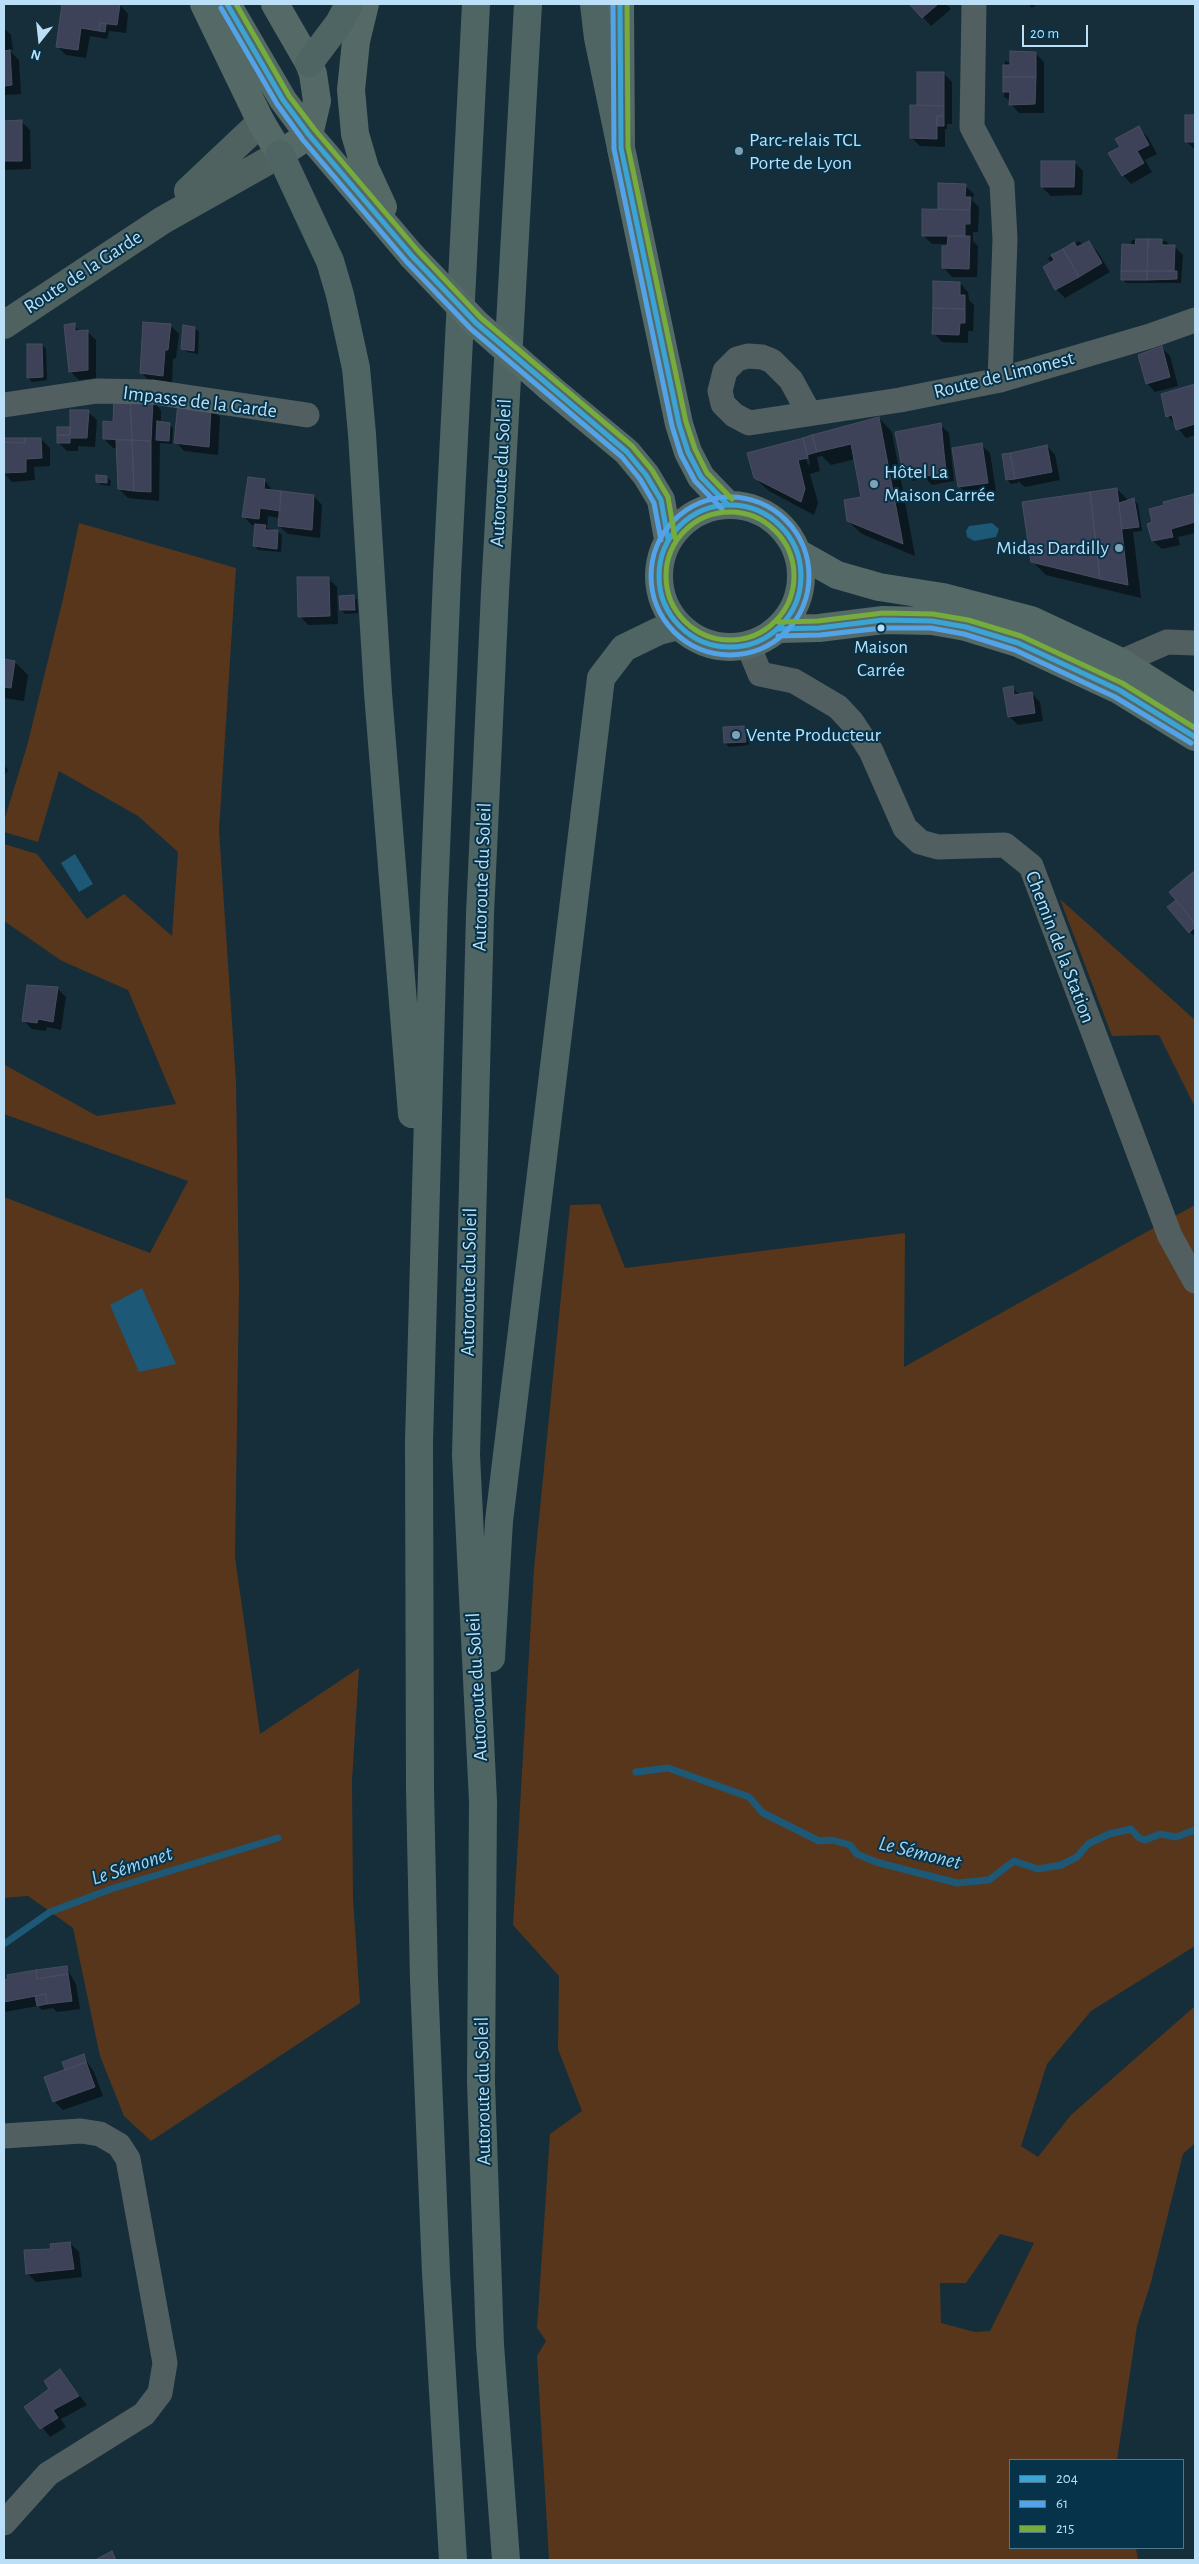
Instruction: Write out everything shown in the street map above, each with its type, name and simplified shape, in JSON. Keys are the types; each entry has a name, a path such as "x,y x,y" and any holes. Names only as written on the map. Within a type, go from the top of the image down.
{"highway":[{"path":"308,63 334,30 349,4"},
{"path":"452,2560 436,2273 424,1980 420,1789 419,1461 423,1227 447,576 476,4"},
{"name":"Autoroute du Soleil","path":"506,2560 490,2345 481,2082 482,1801 466,1455 480,895 528,4"},
{"path":"594,4 598,38 620,148"},
{"path":"280,154 330,261 340,295 356,368 405,1035 423,1227"},
{"path":"482,1801 499,1521 601,678 624,648 659,631 679,626"}],"main road":[{"path":"204,4 261,122 280,154 309,135 317,101 313,74 275,4"},
{"path":"227,4 283,100 309,135 412,256 476,323 627,452 646,475 661,500 668,539"},
{"path":"365,4 352,69 351,90 355,134 365,168 379,199 412,256"},
{"path":"620,4 620,148 679,424 688,452 702,477 727,504"},
{"path":"261,122 283,100 308,63"},
{"path":"727,504 750,507 771,517 788,533 798,553 802,574 799,594 791,613 778,629 764,639 748,645 730,647 711,645 694,638 679,626 665,607 658,585 659,561 668,539 683,521 704,508 727,504"},
{"path":"798,553 837,576 879,587 943,597 1031,620 1121,662 1195,709"},
{"path":"778,629 819,628 883,620 932,621 966,627 1018,643 1110,687 1195,736"}],"street":[{"path":"974,4 972,127 1002,184 1004,239 1000,380"},
{"name":"Route de la Garde","path":"163,220 182,197 261,122"},
{"name":"Route de la Garde","path":"4,325 163,220 280,154"},
{"name":"Route de Limonest","path":"809,412 900,400 1000,380 1150,336 1195,320"},
{"name":"Impasse de la Garde","path":"4,406 96,391 153,392 307,415"},
{"path":"1121,662 1168,642 1195,643"},
{"name":"Chemin de la Station","path":"748,645 760,674 794,681 838,706 852,722 870,751 905,828 920,842 938,847 1005,845 1031,866 1170,1236 1195,1281"},
{"path":"4,2136 82,2131 100,2134 119,2144 128,2159 166,2363 160,2393 144,2414 48,2474 4,2523"}],"shaded area":[{"path":"79,523 236,568 219,830 236,1082 239,1288 235,1557 260,1734 359,1668 352,1781 353,1898 360,2003 151,2141 124,2116 100,2056 73,1928 28,1896 4,1898 4,1197 150,1253 188,1181 4,1114 4,1059 5,1065 97,1116 176,1104 128,990 62,961 4,921 4,844 37,854 87,919 124,894 172,936 178,852 138,816 59,771 38,842 4,832 4,821 27,746 63,599"},
{"path":"1060,899 1195,1020 1195,1107 1159,1035 1112,1036"},
{"path":"600,1204 625,1268 905,1233 904,1367 1195,1205 1195,1946 1091,2011 1047,2064 1021,2146 1038,2157 1071,2115 1195,2006 1195,2143 1183,2154 1151,2282 1137,2326 1117,2459 1009,2459 1009,2549 1136,2549 1138,2560 549,2560 537,2356 546,2341 537,2328 550,2134 582,2111 558,2049 559,1976 513,1925 534,1569 570,1205","holes":["1000,2234 1034,2243 990,2331 975,2332 941,2323 940,2283 966,2283"]}],"water":[{"path":"992,523 999,529 996,537 974,541 967,537 966,531 969,526"},
{"path":"75,854 93,884 79,892 61,863"},
{"path":"142,1288 176,1364 139,1372 110,1305"}],"building":[{"path":"62,4 120,4 117,25 100,23 99,31 81,28 78,50 56,47"},
{"path":"909,4 938,4 922,18"},
{"path":"100,23 106,24 105,32 99,31"},
{"path":"10,50 12,85 4,86 4,51"},
{"path":"1010,51 1036,52 1036,77 1003,77 1003,65 1010,65"},
{"path":"917,72 944,72 944,106 917,105"},
{"path":"1003,77 1036,77 1035,104 1009,105 1010,92 1003,92"},
{"path":"910,105 944,106 944,116 937,116 937,139 910,138"},
{"path":"1185,115 1195,115 1195,142 1185,142"},
{"path":"937,116 944,116 944,126 937,126"},
{"path":"22,120 22,161 4,161 4,121"},
{"path":"1139,126 1149,145 1137,151 1144,163 1122,176 1108,153 1120,147 1115,139"},
{"path":"1041,161 1075,161 1074,187 1041,187"},
{"path":"938,183 966,184 965,197 971,197 970,210 938,209"},
{"path":"922,209 970,210 970,224 965,224 965,236 922,236"},
{"path":"948,236 970,236 969,269 942,268 942,246 947,246"},
{"path":"1136,239 1148,239 1147,271 1121,271 1122,244 1135,245"},
{"path":"1148,239 1162,239 1162,245 1175,245 1174,271 1147,271"},
{"path":"1089,241 1102,263 1079,277 1063,249 1074,242 1077,247"},
{"path":"1063,249 1079,277 1055,290 1043,267 1054,260 1051,255"},
{"path":"1121,271 1147,271 1147,280 1121,280"},
{"path":"1147,271 1177,271 1177,279 1147,280"},
{"path":"933,281 960,282 960,295 965,295 965,309 933,308"},
{"path":"933,308 965,309 965,323 960,323 959,335 932,334"},
{"path":"143,322 171,324 168,350 165,350 163,376 140,373"},
{"path":"75,323 75,331 88,330 88,370 69,372 64,325"},
{"path":"183,325 195,327 194,351 181,349"},
{"path":"27,344 42,344 43,377 27,378"},
{"path":"1162,346 1170,377 1146,384 1138,355"},
{"path":"1195,384 1195,424 1176,430 1172,415 1166,417 1161,394"},
{"path":"114,396 130,397 132,440 103,439 103,421 113,422"},
{"path":"130,397 153,400 151,441 132,440"},
{"path":"178,402 211,407 209,447 174,443"},
{"path":"70,410 89,410 87,438 70,438 70,443 57,443 57,435 70,435"},
{"path":"879,417 903,544 847,521 844,500 861,497 851,444 817,452 812,435"},
{"path":"157,421 170,423 169,441 156,440"},
{"path":"941,423 946,472 922,477 920,469 903,473 895,432"},
{"path":"57,427 70,427 70,435 57,435"},
{"path":"812,435 817,452 807,455 803,438"},
{"path":"4,438 25,438 25,443 4,442"},
{"path":"25,438 41,438 42,458 26,459 26,472 4,473 4,442 25,443"},
{"path":"803,438 808,458 798,460 805,489 801,502 754,478 747,453"},
{"path":"116,440 132,440 134,491 118,489"},
{"path":"132,440 151,441 151,492 134,491"},
{"path":"982,443 988,483 958,487 952,448"},
{"path":"1047,445 1052,472 1015,479 1010,453"},
{"path":"1010,453 1015,479 1006,480 1002,454"},
{"path":"96,475 107,476 107,483 96,482"},
{"path":"248,477 265,479 264,489 281,491 280,511 260,508 259,519 242,517"},
{"path":"1117,488 1128,585 1100,579 1090,492"},
{"path":"281,491 314,495 312,530 278,526"},
{"path":"1090,492 1100,579 1031,562 1022,502"},
{"path":"1194,494 1195,522 1171,529 1173,537 1152,541 1147,524 1152,522 1149,509 1164,505 1163,502"},
{"path":"1134,498 1139,527 1122,529 1119,503"},
{"path":"255,524 266,525 265,530 278,530 277,549 253,546"},
{"path":"297,577 329,577 330,616 298,617"},
{"path":"354,595 355,610 340,610 339,596"},
{"path":"4,659 15,661 11,688 4,687"},
{"path":"1013,686 1014,695 1032,692 1035,713 1008,717 1003,688"},
{"path":"744,726 746,742 724,743 723,727"},
{"path":"1193,872 1195,875 1195,924 1169,892"},
{"path":"1176,900 1195,924 1195,927 1189,933 1167,907"},
{"path":"27,985 58,987 53,1022 38,1019 37,1023 22,1021"},
{"path":"67,1966 68,1974 37,1979 36,1970"},
{"path":"36,1970 37,1979 68,1974 72,2001 47,2004 46,1994 4,2002 4,1980 8,1979 7,1975"},
{"path":"46,1994 47,2004 37,2006 35,1996"},
{"path":"84,2054 86,2062 65,2070 62,2062"},
{"path":"86,2062 95,2087 53,2102 44,2077"},
{"path":"70,2242 74,2269 26,2274 24,2250 51,2249 50,2244"},
{"path":"60,2369 79,2396 53,2410 58,2418 40,2429 24,2407 49,2389 44,2381"},
{"path":"112,2551 116,2560 95,2560"}],"waterway":[{"name":"Le Sémonet","path":"636,1772 668,1768 749,1797 763,1813 819,1841 832,1840 850,1845 857,1854 876,1862 957,1883 989,1880 1014,1861 1038,1869 1061,1865 1077,1857 1088,1844 1109,1834 1131,1829 1139,1838 1145,1840 1160,1834 1176,1837 1195,1830"},
{"name":"Le Sémonet","path":"4,1944 50,1912 111,1889 278,1838"}],"transit line":[{"name":"204","path":"227,4 283,100 309,135 412,256 476,323 627,452 646,475 661,500 668,539"},
{"name":"215","path":"236,4 289,96 315,130 418,251 481,318 632,446 652,470 668,497 675,538"},
{"name":"61","path":"613,4 614,149 672,426 681,455 695,481 722,509"},
{"name":"204","path":"620,4 621,148 679,424 688,452 701,477 727,504"},
{"name":"215","path":"627,4 628,147 686,422 695,449 707,473 732,499"},
{"name":"61","path":"221,8 277,104 303,140 406,261 471,329 622,457 640,479 654,503 661,540"},
{"name":"61","path":"730,497 760,503 774,510 786,520 796,532 803,546 809,576 803,606 796,620 786,632 774,642 760,649 730,655 700,649 686,642 674,632 664,620 657,606 651,576 657,546 664,532 674,520 686,510 700,503 730,497"},
{"name":"204","path":"730,505 744,506 757,510 770,517 780,526 789,536 796,549 800,562 801,576 800,590 796,603 789,616 780,626 770,635 757,642 744,646 730,647 716,646 703,642 690,635 680,626 671,616 664,603 660,590 659,576 660,562 664,549 671,536 680,526 690,517 703,510 716,506 730,505"},
{"name":"215","path":"730,512 754,517 775,531 789,552 794,576 789,600 775,621 754,635 730,640 706,635 685,621 671,600 666,576 671,552 685,531 706,517 730,512"},
{"name":"215","path":"778,622 818,621 883,613 933,614 968,620 1021,636 1122,683 1195,728"},
{"name":"204","path":"778,629 819,628 883,620 932,621 966,627 1018,643 1119,690 1195,737"},
{"name":"61","path":"778,636 820,635 883,628 931,628 964,634 1015,650 1115,697 1191,743"}],"place":[{"name":"Parc-relais TCL Porte de Lyon","path":"739,151"},
{"name":"Hôtel La Maison Carrée","path":"874,484"},
{"name":"Midas Dardilly","path":"1119,548"},
{"name":"Maison Carrée","path":"881,628"},
{"name":"Vente Producteur","path":"736,735"}]}
